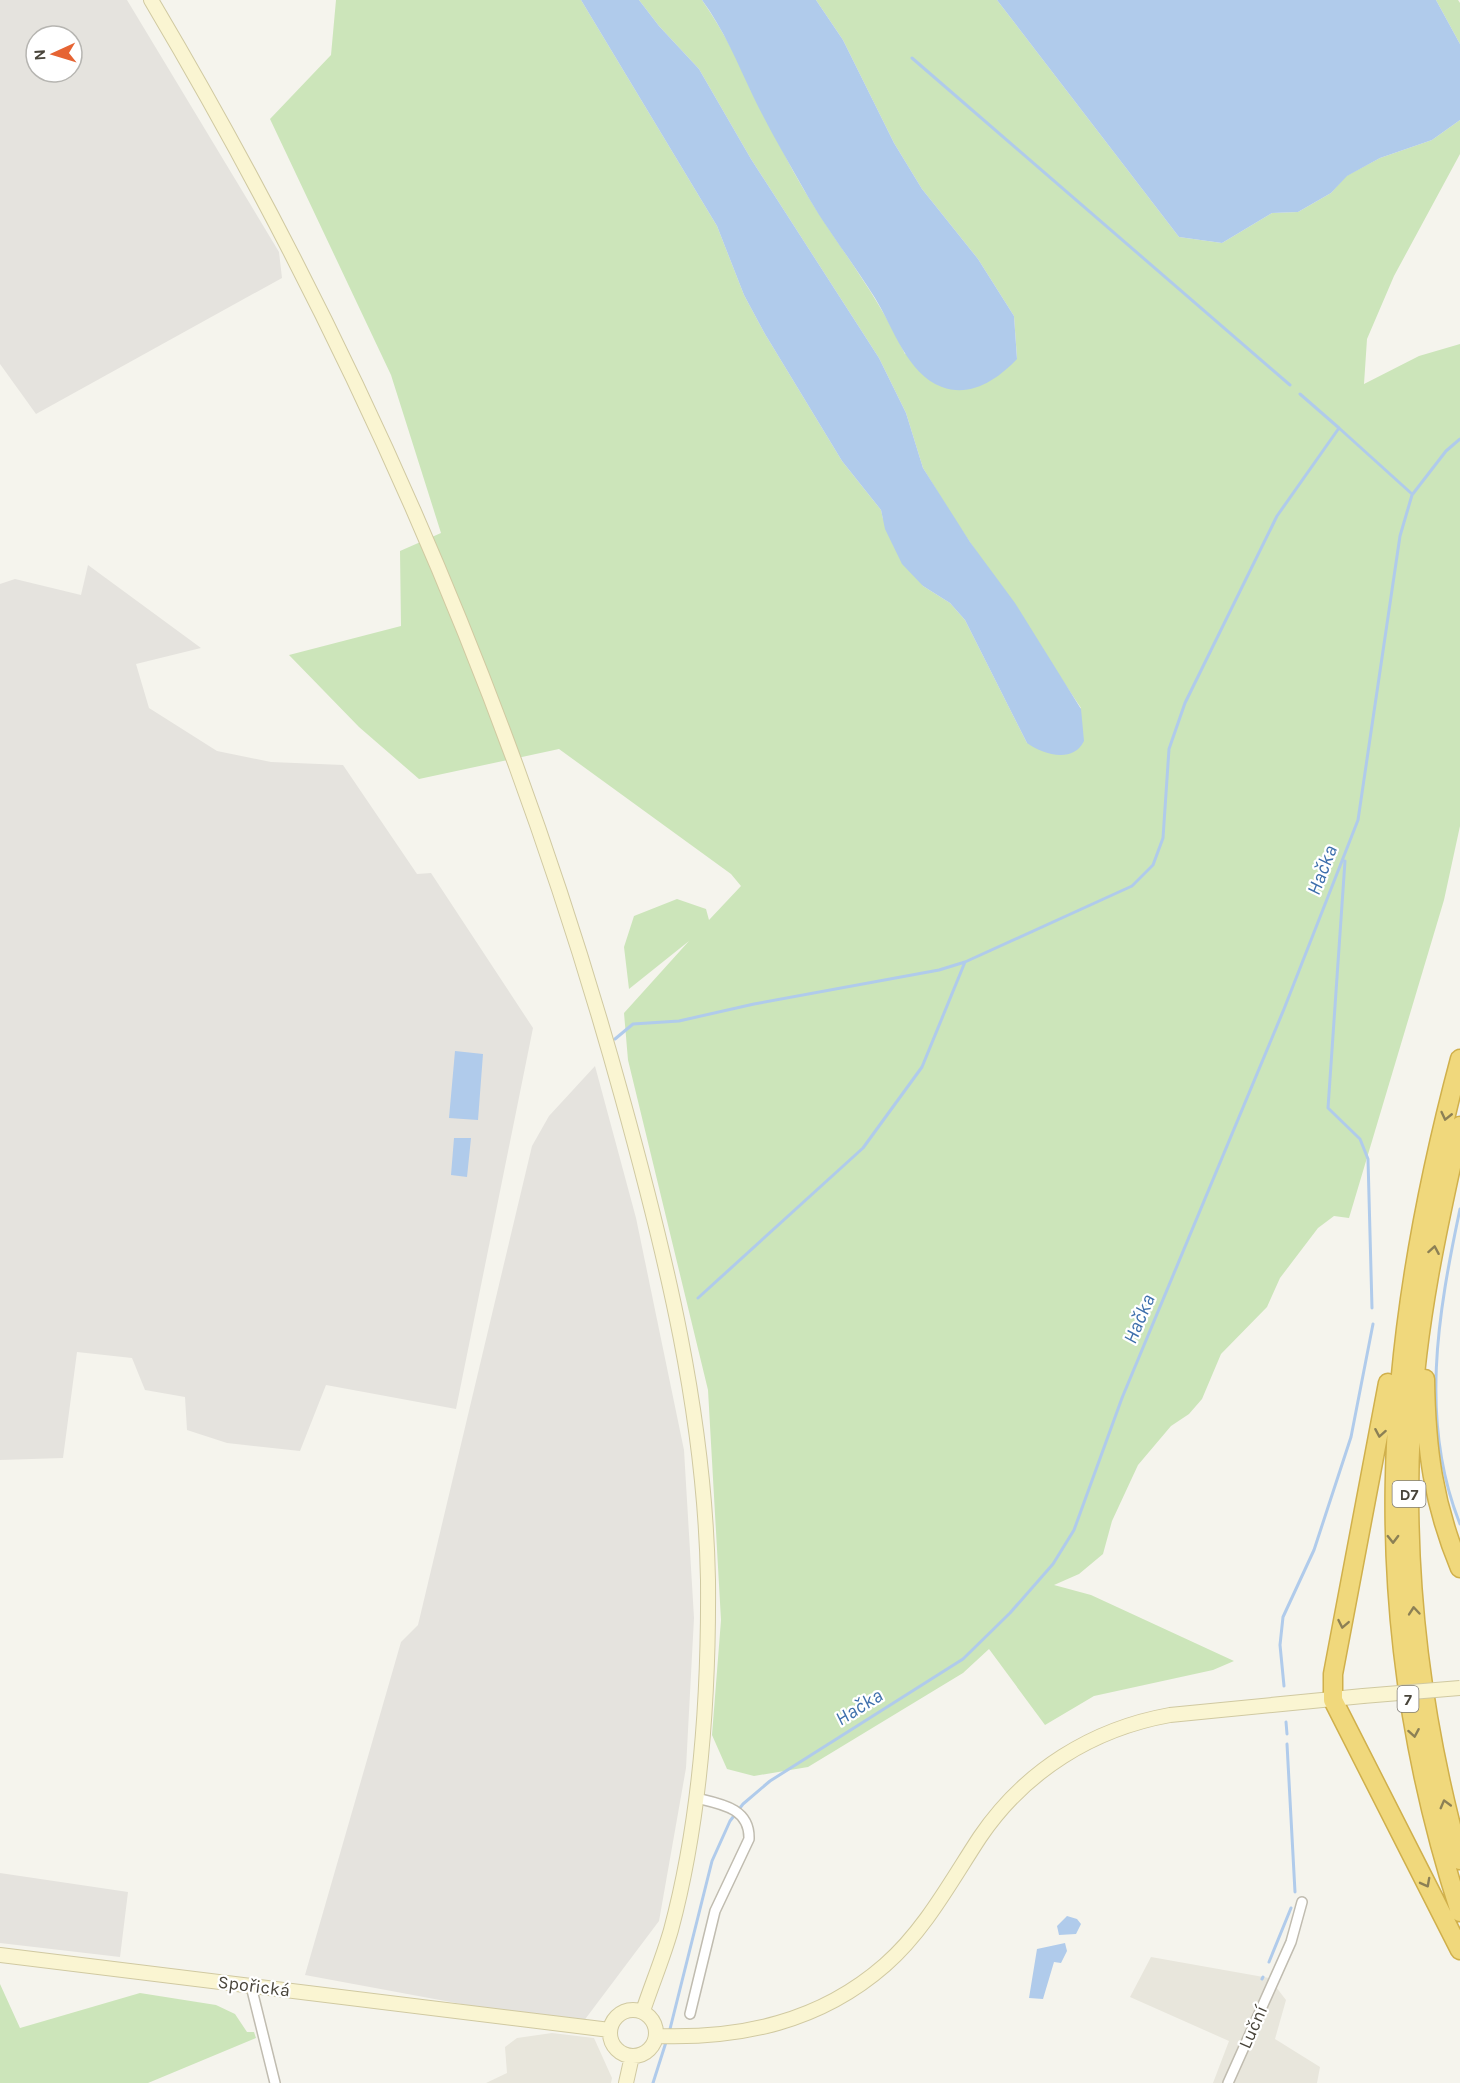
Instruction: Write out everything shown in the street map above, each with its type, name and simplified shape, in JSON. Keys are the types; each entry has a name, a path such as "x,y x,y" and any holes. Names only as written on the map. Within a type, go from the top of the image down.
{"highway":[{"name":"D7","path":"1460,1059 1426,1202 1411,1424 1410,1545 1415,1622 1429,1728 1460,1860"},
{"name":"D7","path":"1393,1481 1400,1364 1460,1126"},
{"path":"1460,1568 1443,1521 1427,1450 1425,1378 1433,1308 1421,1275 1402,1294 1372,1477 1333,1674 1333,1700 1460,1950"},
{"name":"7","path":"1393,1481 1397,1609 1413,1733 1427,1796 1460,1912"}],"street":[{"path":"151,0 304,275 443,579 511,752 605,1036 670,1280 696,1425 708,1579 707,1665 696,1798 672,1926 643,2011"},
{"path":"658,2036 728,2035 776,2025 814,2010 861,1984 905,1944 945,1891 982,1835 1018,1792 1055,1761 1100,1735 1146,1719 1170,1715 1460,1688"},
{"path":"690,2014 715,1911 748,1839 749,1828 745,1819 728,1805 696,1798"},
{"name":"Luční","path":"1228,2083 1291,1942 1302,1902"},
{"name":"Spořická","path":"0,1955 610,2030"},
{"path":"251,1986 275,2083"},
{"path":"630,2009 643,2011 654,2022 658,2036 645,2053 632,2056 615,2048 610,2030 619,2014 630,2009"},
{"path":"626,2083 632,2056"}],"shaded area":[{"path":"0,0 127,0 279,252 282,278 36,414 0,364"},
{"path":"88,565 201,648 136,664 149,708 217,751 271,762 343,765 417,874 431,873 533,1028 456,1409 326,1385 300,1451 227,1443 187,1430 185,1397 145,1390 132,1358 77,1352 63,1458 0,1460 0,584 15,579 81,595"},
{"path":"595,1066 636,1218 684,1450 694,1618 686,1768 659,1921 580,2026 305,1975 401,1642 418,1625 532,1146 549,1116"},
{"path":"0,1873 128,1892 120,1957 0,1943"},
{"path":"1151,1957 1269,1978 1286,2000 1275,2039 1320,2067 1317,2083 1213,2083 1229,2041 1130,1997"},
{"path":"552,2033 594,2038 612,2078 611,2083 486,2083 507,2073 505,2047 517,2038"}],"green space":[{"path":"336,0 581,0 717,226 744,295 765,334 842,461 881,510 883,519 923,586 950,603 965,620 1027,743 1081,708 953,517 923,468 906,413 879,358 751,159 699,69 659,26 639,0 702,0 743,70 804,190 870,291 905,354 1017,358 1014,316 978,259 922,189 894,143 843,40 816,0 997,0 1179,237 1222,243 1272,213 1298,212 1331,193 1346,176 1380,158 1432,140 1460,120 1460,154 1394,276 1367,339 1364,384 1419,356 1460,344 1460,826 1444,900 1349,1218 1334,1216 1318,1228 1280,1278 1267,1307 1221,1354 1202,1399 1189,1414 1171,1426 1138,1465 1112,1521 1103,1554 1079,1574 1054,1585 1091,1595 1234,1661 1213,1670 1094,1696 1045,1725 989,1649 963,1673 808,1767 754,1776 727,1769 712,1735 721,1620 708,1390 628,1060 624,1013 689,941 629,989 624,947 634,916 677,899 706,909 709,920 741,886 731,874 559,749 419,779 359,727 289,655 401,626 400,551 441,533 391,375 270,119 331,55"},
{"path":"1436,0 1458,0 1460,3 1460,44"},
{"path":"0,1984 20,2028 140,1993 216,2005 235,2014 247,2032 254,2032 256,2038 148,2083 0,2083"}],"water":[{"path":"581,0 639,0 659,26 699,69 751,159 879,358 906,413 923,468 970,542 1015,603 1081,709 1084,741 1073,753 1057,755 1041,751 1027,743 965,620 950,603 923,586 902,564 885,529 881,510 842,461 765,334 744,295 717,226"},
{"path":"702,0 816,0 843,40 894,143 922,189 978,259 1014,316 1017,359 993,380 973,388 953,390 930,381 910,361 875,298 803,188 765,119 724,35"},
{"path":"997,0 1436,0 1460,44 1460,120 1432,140 1380,158 1347,176 1331,193 1298,212 1272,213 1222,243 1179,237"},
{"path":"455,1051 483,1054 478,1120 449,1118"},
{"path":"454,1138 471,1138 467,1177 451,1175"},
{"path":"1067,1916 1077,1919 1081,1924 1076,1934 1059,1935 1057,1926"},
{"path":"1065,1943 1067,1951 1061,1963 1054,1962 1043,1999 1029,1998 1037,1949"}],"waterway":[{"path":"912,58 1290,385"},
{"path":"1300,394 1339,428"},
{"path":"698,1298 863,1148 922,1067 965,962 1132,886 1153,865 1163,838 1169,749 1185,703 1277,516 1339,428 1412,494"},
{"name":"Hačka","path":"669,2033 712,1861 730,1821 743,1804 770,1781 963,1659 1010,1613 1053,1564 1074,1530 1122,1398 1284,1009 1358,820 1400,536 1412,495 1446,451 1460,439"},
{"path":"1345,861 1328,1108 1360,1139 1368,1159 1372,1308"},
{"path":"615,1039 633,1024 679,1021 754,1004 939,970 965,962"},
{"path":"1460,1209 1445,1288 1436,1367 1436,1407 1440,1446 1447,1485 1460,1524"},
{"path":"1284,1686 1280,1645 1283,1617 1314,1550 1351,1437 1373,1324"},
{"path":"1286,1722 1287,1734"},
{"path":"1287,1744 1295,1892"},
{"path":"1269,1962 1291,1908"},
{"name":"Hačka","path":"653,2083 667,2039"}]}
